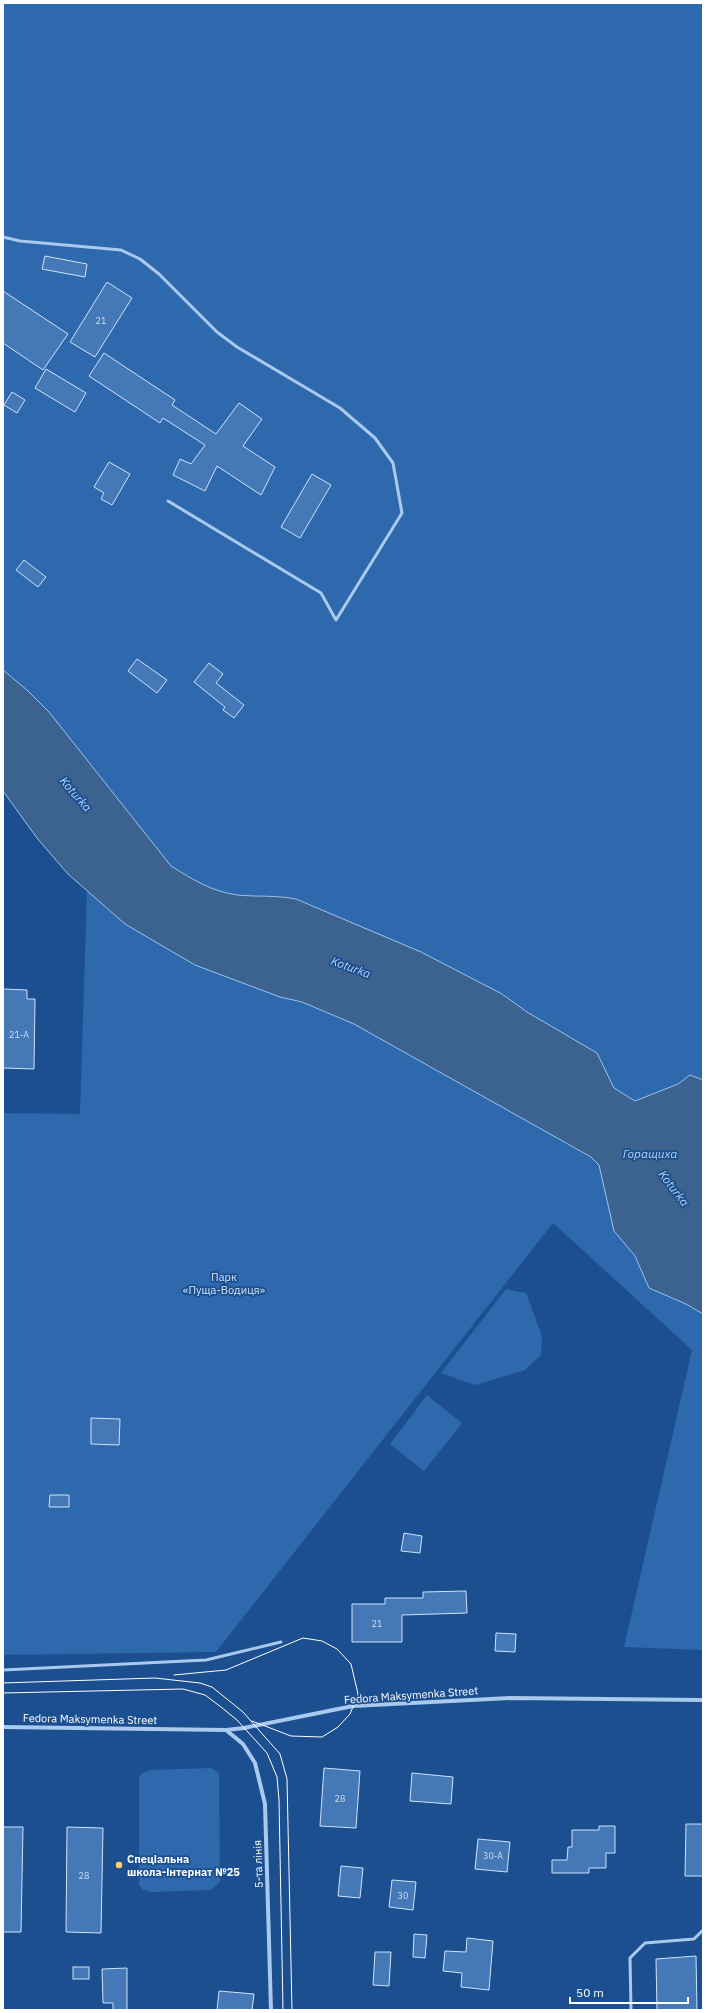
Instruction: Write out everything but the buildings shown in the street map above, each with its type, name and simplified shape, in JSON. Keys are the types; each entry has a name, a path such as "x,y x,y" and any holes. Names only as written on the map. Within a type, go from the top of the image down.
{"street":[{"name":"Fedora Maksymenka Street","path":"3,1727 226,1730 353,1706 511,1698 703,1700"},
{"name":"5-та лінія","path":"226,1730 243,1744 255,1763 265,1804 271,2010"}],"lane":[{"path":"3,237 20,241 121,250 140,259 159,274 217,332 237,347 340,408 375,438 392,463 402,513 336,620 321,593 168,501"},
{"path":"3,1670 206,1660 281,1642"},
{"path":"631,2010 630,1958 645,1943 694,1939 703,1930"}],"green space":[{"path":"3,3 703,3 703,1080 690,1075 678,1084 635,1101 614,1088 597,1053 527,1012 502,994 446,965 296,899 238,895 211,888 187,876 171,866 49,712 27,690 3,670"},
{"name":"Парк «Пуща-Водиця»","path":"87,888 125,924 195,965 280,997 302,1002 354,1024 591,1157 599,1165 614,1231 635,1256 649,1288 686,1304 703,1314 703,1650 624,1647 692,1350 553,1223 216,1652 3,1655 3,1113 80,1114"},
{"path":"506,1289 526,1293 542,1336 541,1355 525,1370 475,1385 441,1373"},
{"path":"427,1395 462,1423 424,1471 390,1444"},
{"path":"211,1768 219,1773 220,1882 211,1890 151,1892 142,1889 139,1885 139,1778 142,1773 151,1770"}],"water":[{"name":"Горащиха","path":"3,670 27,690 49,712 171,866 187,876 211,888 238,895 296,899 421,952 502,994 527,1012 597,1053 614,1088 635,1101 678,1084 690,1075 703,1080 703,1314 686,1304 649,1288 635,1256 614,1231 599,1165 591,1157 354,1024 302,1002 280,997 195,965 125,924 68,874 37,838 3,791"}],"tram line":[{"path":"174,1675 226,1670 303,1638 322,1641 337,1649 351,1664 358,1694 350,1714 338,1727 322,1737 291,1736 252,1721"},
{"path":"3,1683 155,1678 200,1683 212,1687 243,1712 280,1754 287,1779 292,2010"},
{"path":"3,1693 183,1689 205,1695 221,1707 237,1720 267,1753 277,1777 279,1800 283,2010"}],"place":[{"name":"Спеціальна школа-інтернат №25","path":"119,1865"}],"water label":[{"name":"Koturka","path":"76,794"},
{"name":"Koturka","path":"351,967"},
{"name":"Koturka","path":"674,1188"}]}
